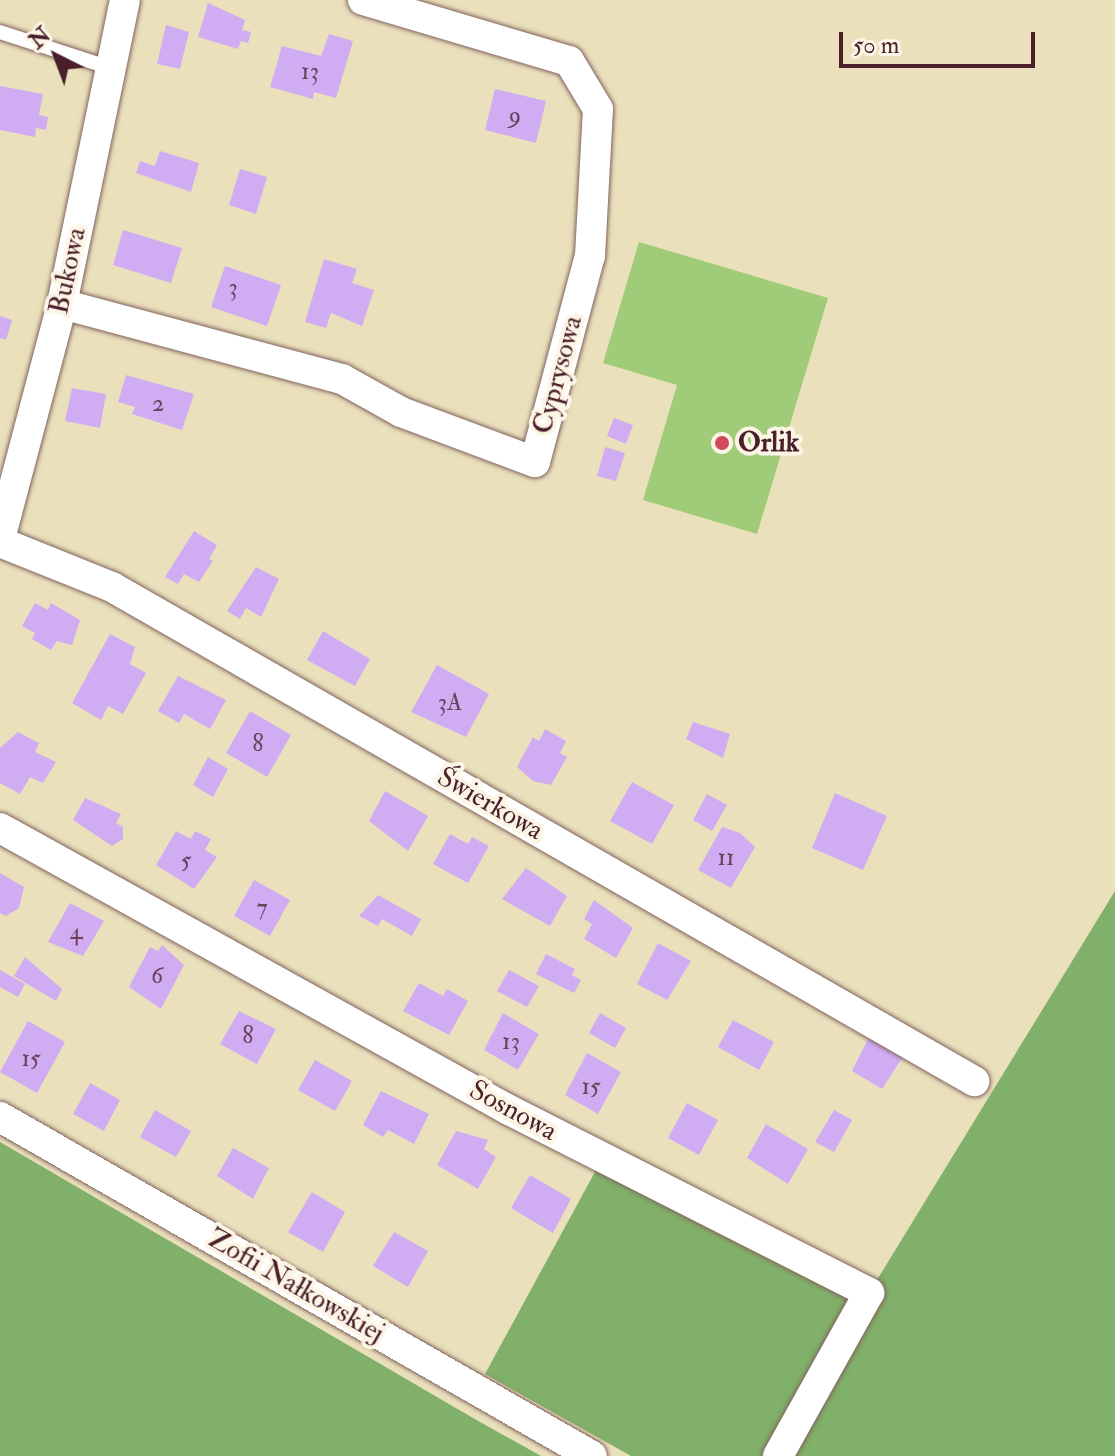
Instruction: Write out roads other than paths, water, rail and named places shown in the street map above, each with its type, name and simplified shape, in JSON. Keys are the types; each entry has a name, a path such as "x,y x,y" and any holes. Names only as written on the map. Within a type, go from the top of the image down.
{"street":[{"name":"Bukowa","path":"0,540 7,485 62,304 125,0"},
{"name":"Cyprysowa","path":"62,304 342,379 401,412 535,462 590,256 598,109 569,61 363,0"},
{"name":"Świerkowa","path":"0,540 112,587 974,1081"},
{"name":"Sosnowa","path":"0,828 509,1110 869,1293 778,1456"},
{"name":"Zofii Nałkowskiej","path":"0,1117 592,1456"}],"lane":[{"path":"0,32 111,68"}],"place":[{"name":"Orlik","path":"722,443"}]}
